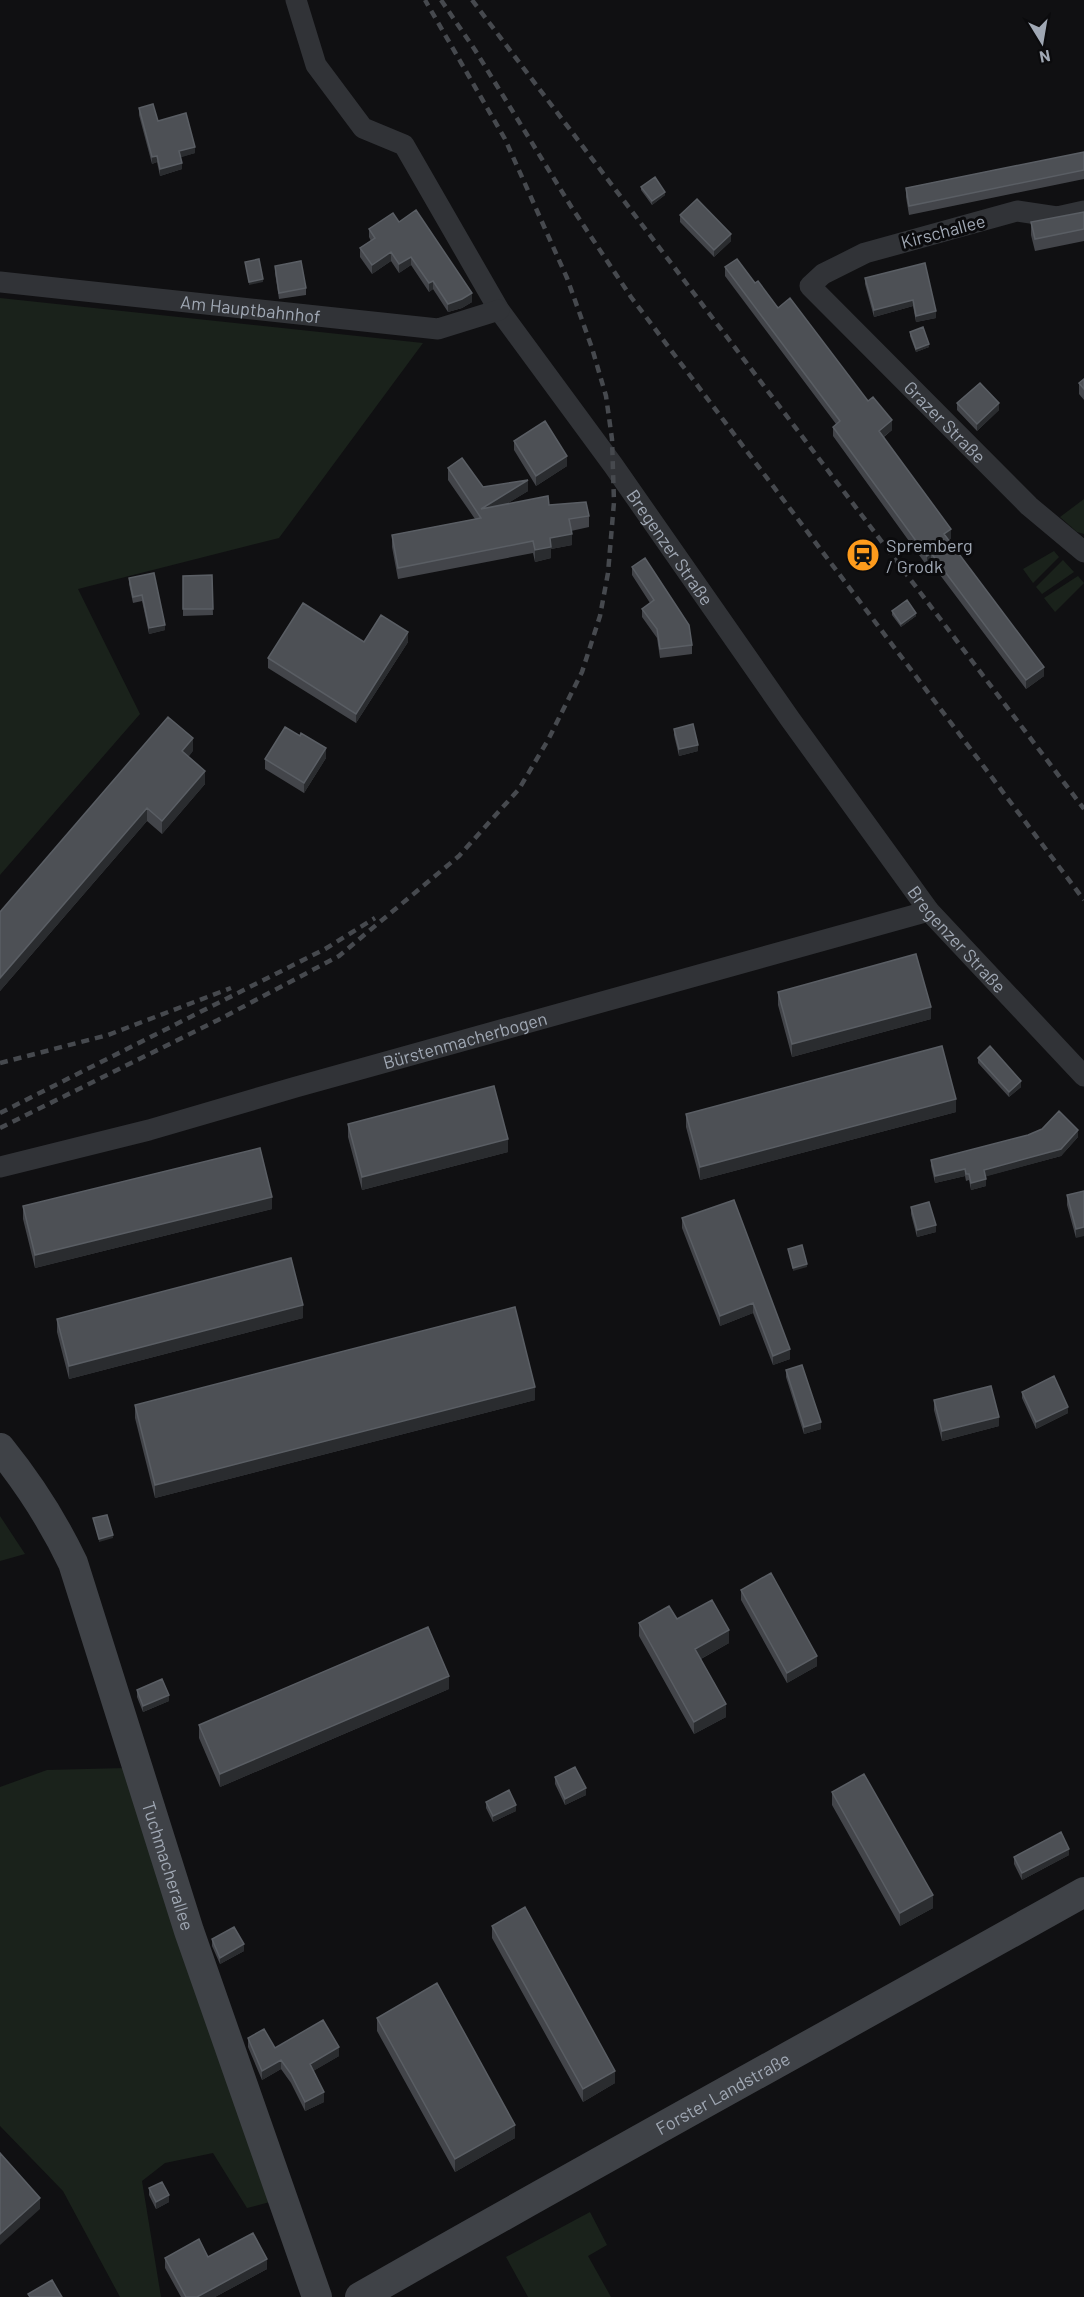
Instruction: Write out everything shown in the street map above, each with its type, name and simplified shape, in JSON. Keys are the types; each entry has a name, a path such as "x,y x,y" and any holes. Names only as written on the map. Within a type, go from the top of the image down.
{"street":[{"name":"Bregenzer Straße","path":"296,0 316,65 363,128 404,145 499,310 613,465 790,719 929,911 1084,1076"},
{"name":"Kirschallee","path":"810,286 823,274 865,253 984,220 1017,211 1057,217 1084,211"},
{"name":"Am Hauptbahnhof","path":"0,282 438,329 499,310"},
{"name":"Grazer Straße","path":"810,286 1029,506 1084,552"},
{"name":"Bürstenmacherbogen","path":"0,1167 149,1130 929,911"},
{"name":"Tuchmacherallee","path":"0,1448 28,1483 56,1526 73,1563 189,1931 317,2297"},
{"name":"Forster Landstraße","path":"360,2297 574,2174 822,2039 1084,1892"}],"shaded area":[{"path":"0,298 423,343 279,538 78,589 140,714 0,875"},
{"path":"1084,499 1084,534 1077,532 1060,517"},
{"path":"1054,551 1059,557 1033,583 1023,569"},
{"path":"1063,560 1074,572 1042,594 1036,587"},
{"path":"1078,576 1084,583 1055,612 1044,598"},
{"path":"0,1516 25,1554 0,1561"},
{"path":"126,1768 270,2202 247,2208 213,2153 165,2163 142,2181 161,2297 120,2297 63,2191 0,2126 0,1787 47,1770"},
{"path":"590,2212 607,2245 588,2256 611,2297 528,2297 506,2257"}],"building":[{"path":"153,104 158,121 186,113 195,147 179,151 182,163 160,169 157,156 152,157 139,108"},
{"path":"1084,152 1084,170 909,206 906,188"},
{"path":"655,177 665,192 652,201 641,187"},
{"path":"697,199 731,234 714,250 680,215"},
{"path":"416,210 472,293 462,299 448,304 433,281 429,283 411,257 399,264 391,252 372,265 360,248 375,238 369,229 393,213 399,222"},
{"path":"1084,212 1084,229 1035,239 1031,222"},
{"path":"259,259 263,279 249,282 245,262"},
{"path":"737,259 755,283 758,281 778,308 790,298 868,401 873,397 892,420 879,431 951,529 944,534 1044,667 1026,680 931,553 927,556 833,427 840,421 725,267"},
{"path":"301,261 306,288 279,293 275,266"},
{"path":"925,263 936,311 916,316 913,300 874,310 865,278"},
{"path":"923,327 929,344 916,349 910,332"},
{"path":"1084,379 1084,389 1079,383"},
{"path":"980,383 999,403 977,424 957,403"},
{"path":"545,421 567,456 536,476 514,441"},
{"path":"462,458 483,487 528,480 481,509 548,496 549,505 586,502 589,516 569,519 572,534 550,538 551,547 535,550 533,541 398,568 392,535 481,518 448,468"},
{"path":"645,558 689,625 692,645 660,649 657,629 642,609 654,600 632,567"},
{"path":"154,573 165,625 149,628 142,595 133,597 129,578"},
{"path":"212,575 213,609 183,609 183,576"},
{"path":"907,600 916,613 901,624 892,611"},
{"path":"303,603 364,642 381,615 408,632 356,714 268,658"},
{"path":"168,717 193,738 182,751 205,771 162,821 147,808 0,978 0,912"},
{"path":"693,724 698,745 679,749 674,729"},
{"path":"285,727 300,736 301,733 326,748 304,783 265,759"},
{"path":"916,954 931,1007 792,1044 778,992"},
{"path":"942,1046 956,1099 700,1167 686,1114"},
{"path":"990,1046 1021,1081 1009,1092 978,1058"},
{"path":"494,1086 508,1139 362,1177 348,1124"},
{"path":"1059,1111 1078,1130 1061,1149 984,1170 986,1179 971,1183 965,1169 935,1176 931,1160 1028,1135 1042,1129"},
{"path":"260,1148 272,1197 35,1255 23,1206"},
{"path":"1084,1191 1084,1227 1076,1229 1067,1195"},
{"path":"734,1200 790,1349 773,1356 753,1303 720,1316 682,1218"},
{"path":"929,1202 936,1225 917,1230 911,1207"},
{"path":"802,1245 807,1264 793,1268 788,1249"},
{"path":"291,1258 303,1305 69,1366 57,1319"},
{"path":"515,1307 535,1387 155,1485 135,1405"},
{"path":"802,1365 821,1422 804,1427 786,1370"},
{"path":"1054,1376 1068,1407 1036,1422 1022,1392"},
{"path":"991,1386 999,1417 942,1431 934,1400"},
{"path":"107,1515 113,1535 99,1539 93,1518"},
{"path":"771,1573 817,1656 787,1673 741,1590"},
{"path":"712,1600 729,1630 695,1649 726,1704 694,1722 639,1623 669,1606 677,1619"},
{"path":"428,1627 449,1676 220,1774 199,1725"},
{"path":"162,1679 169,1695 143,1706 137,1690"},
{"path":"575,1767 586,1788 565,1799 555,1777"},
{"path":"864,1774 933,1895 900,1913 832,1792"},
{"path":"509,1790 516,1805 493,1816 486,1802"},
{"path":"1061,1832 1069,1849 1022,1873 1014,1857"},
{"path":"525,1907 615,2071 583,2089 492,1926"},
{"path":"234,1927 244,1944 220,1958 212,1939"},
{"path":"437,1983 515,2125 455,2159 377,2018"},
{"path":"323,2020 339,2047 310,2064 324,2092 305,2102 281,2060 262,2071 248,2038 264,2029 275,2048"},
{"path":"0,2153 40,2198 0,2234"},
{"path":"162,2182 169,2195 156,2202 149,2188"},
{"path":"253,2233 267,2259 197,2297 186,2297 165,2258 199,2239 208,2257"},
{"path":"52,2280 62,2297 30,2297 28,2294"}],"railway":[{"path":"0,1128 218,1020 339,956 459,856 519,789 548,740 582,672 600,616 608,573 614,502 612,439 606,396 567,278 505,139 425,0"},
{"path":"441,0 631,297 1084,900"},
{"path":"472,0 1084,809"},
{"path":"0,1113 325,949 375,918"},
{"path":"0,1063 108,1035 231,988"}],"place":[{"name":"Spremberg / Grodk","path":"863,555"}]}
